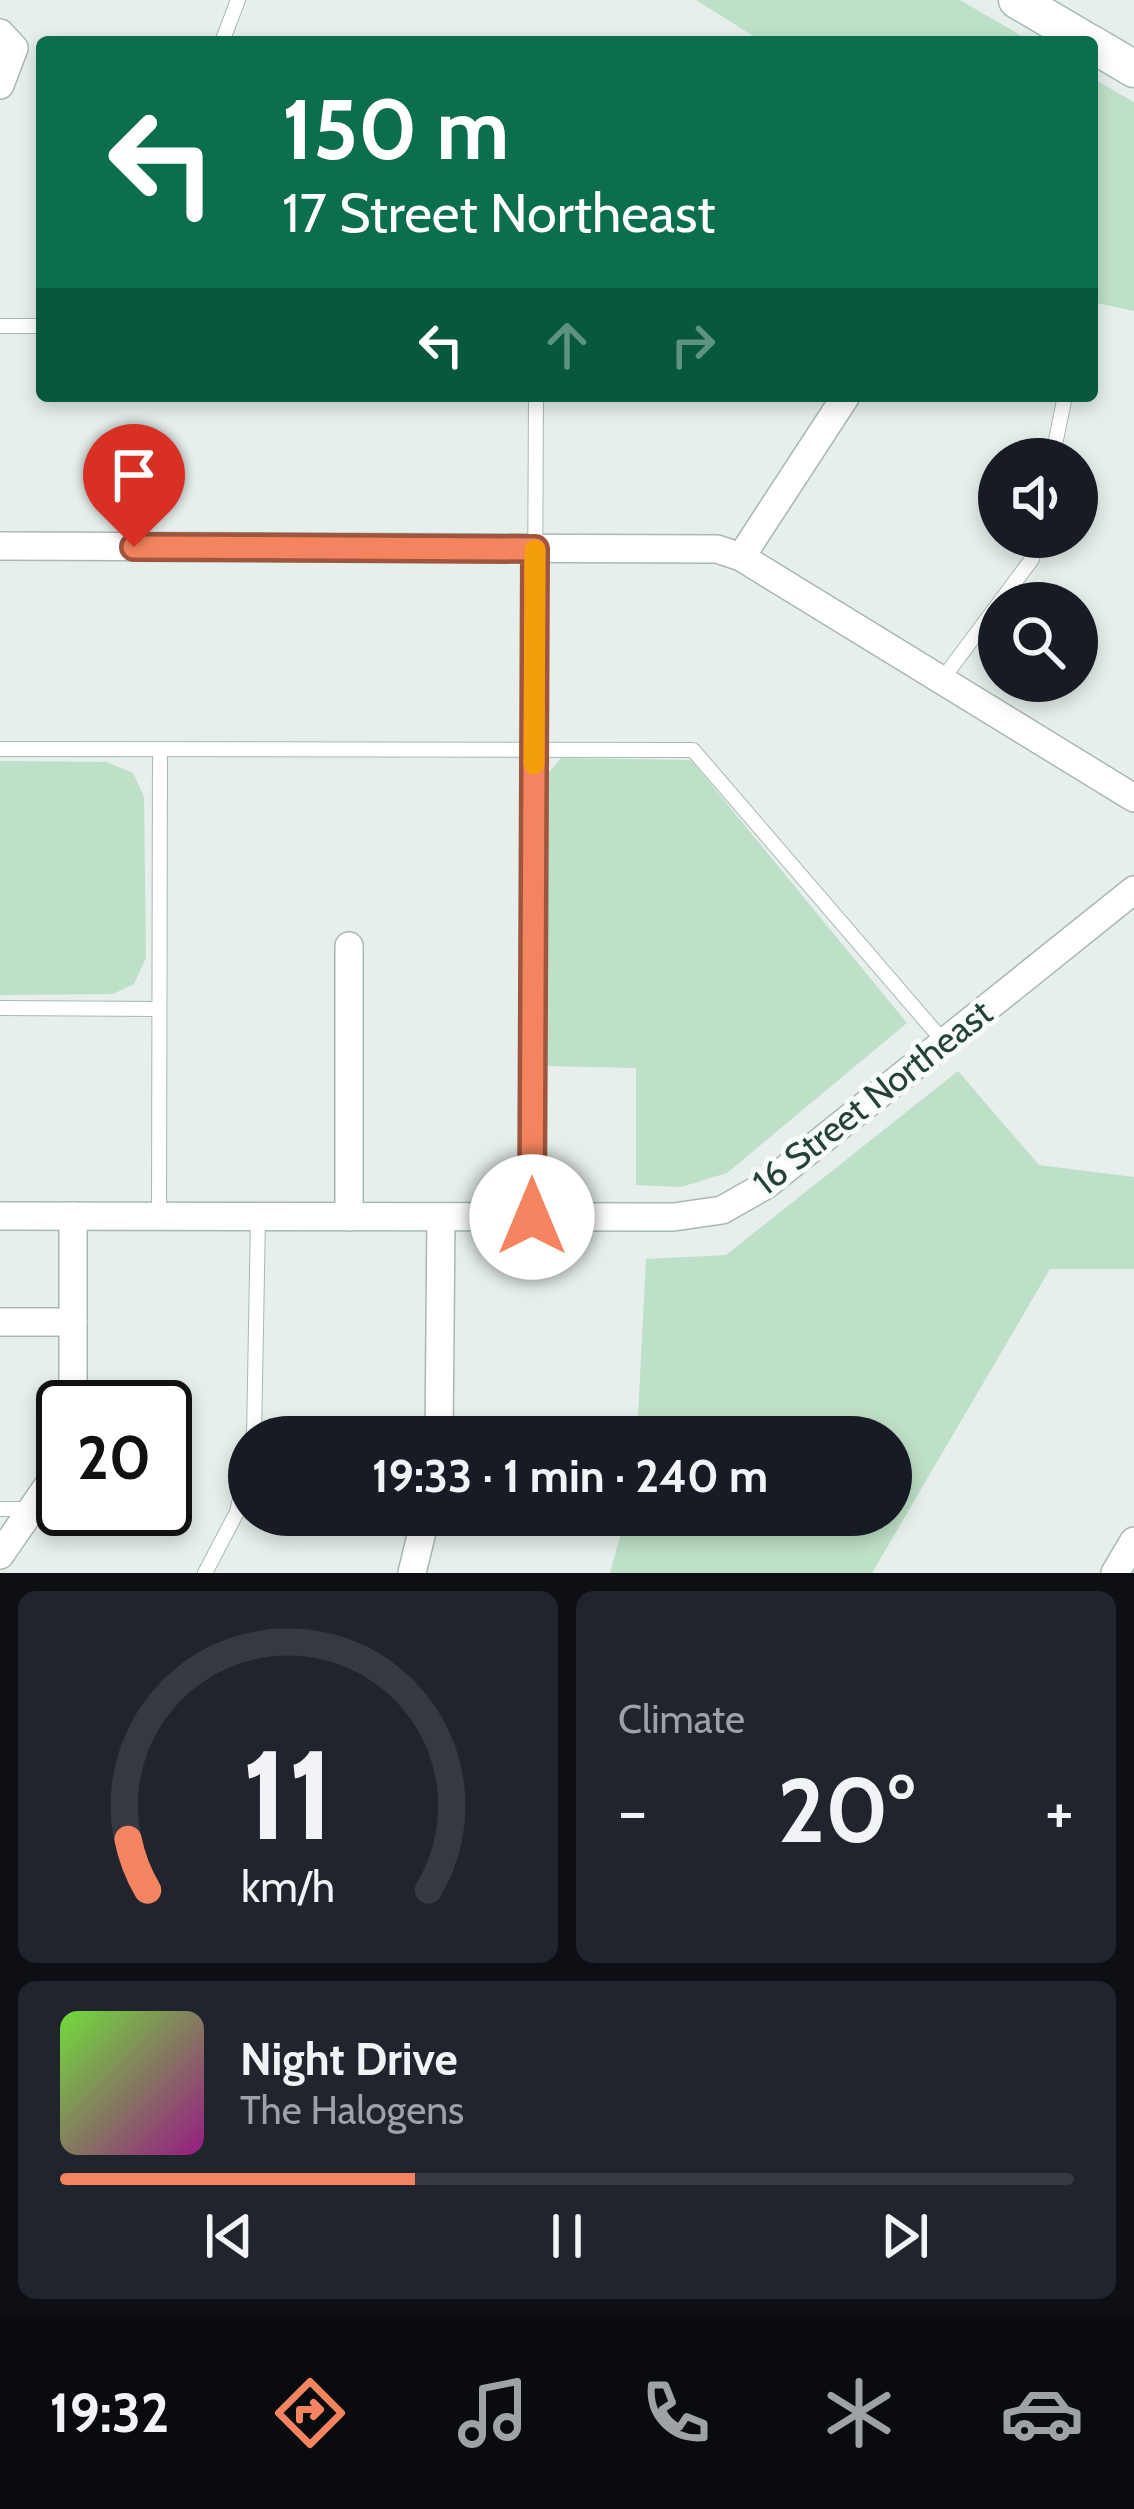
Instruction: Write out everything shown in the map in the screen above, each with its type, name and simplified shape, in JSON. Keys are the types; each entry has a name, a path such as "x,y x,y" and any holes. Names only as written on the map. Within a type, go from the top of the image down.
{"street":[{"path":"1017,0 1078,36"},
{"path":"0,33 14,48 0,85"},
{"path":"1098,48 1134,69"},
{"path":"741,557 842,402"},
{"path":"0,546 717,549 741,557 1134,798"},
{"name":"16 Street Northeast","path":"0,1216 674,1217 722,1210 766,1185 1134,890"},
{"path":"349,946 349,1217"},
{"path":"73,1216 73,1380"},
{"path":"440,1416 441,1217"},
{"path":"0,1322 73,1322"},
{"path":"0,1555 36,1504"},
{"path":"412,1573 421,1536"},
{"path":"1115,1573 1134,1541"}],"lane":[{"path":"224,36 238,0"},
{"path":"0,326 36,326"},
{"path":"532,1217 536,402"},
{"path":"1056,438 1064,402"},
{"path":"941,681 1032,558"},
{"path":"0,749 693,750 944,1042"},
{"path":"159,1217 160,750"},
{"path":"0,1008 158,1009"},
{"path":"254,1416 258,1217"},
{"path":"0,1509 33,1509"},
{"path":"205,1573 228,1529"}],"green space":[{"path":"696,0 960,0 1022,36 753,36"},
{"path":"1098,81 1134,102 1134,311 1098,303"},
{"path":"561,758 691,760 907,1023 727,1173 681,1187 636,1185 636,1068 545,1066 543,779"},
{"path":"0,761 106,762 133,773 144,797 146,958 134,984 113,994 0,995"},
{"path":"958,1071 1039,1165 1134,1177 1134,1269 1050,1269 912,1505 912,1416 638,1416 646,1259 726,1255"},
{"path":"620,1536 894,1536 872,1573 610,1573"}],"slow traffic":[{"path":"534,764 535,550"}],"route":[{"path":"134,547 535,549 532,1217"}]}
